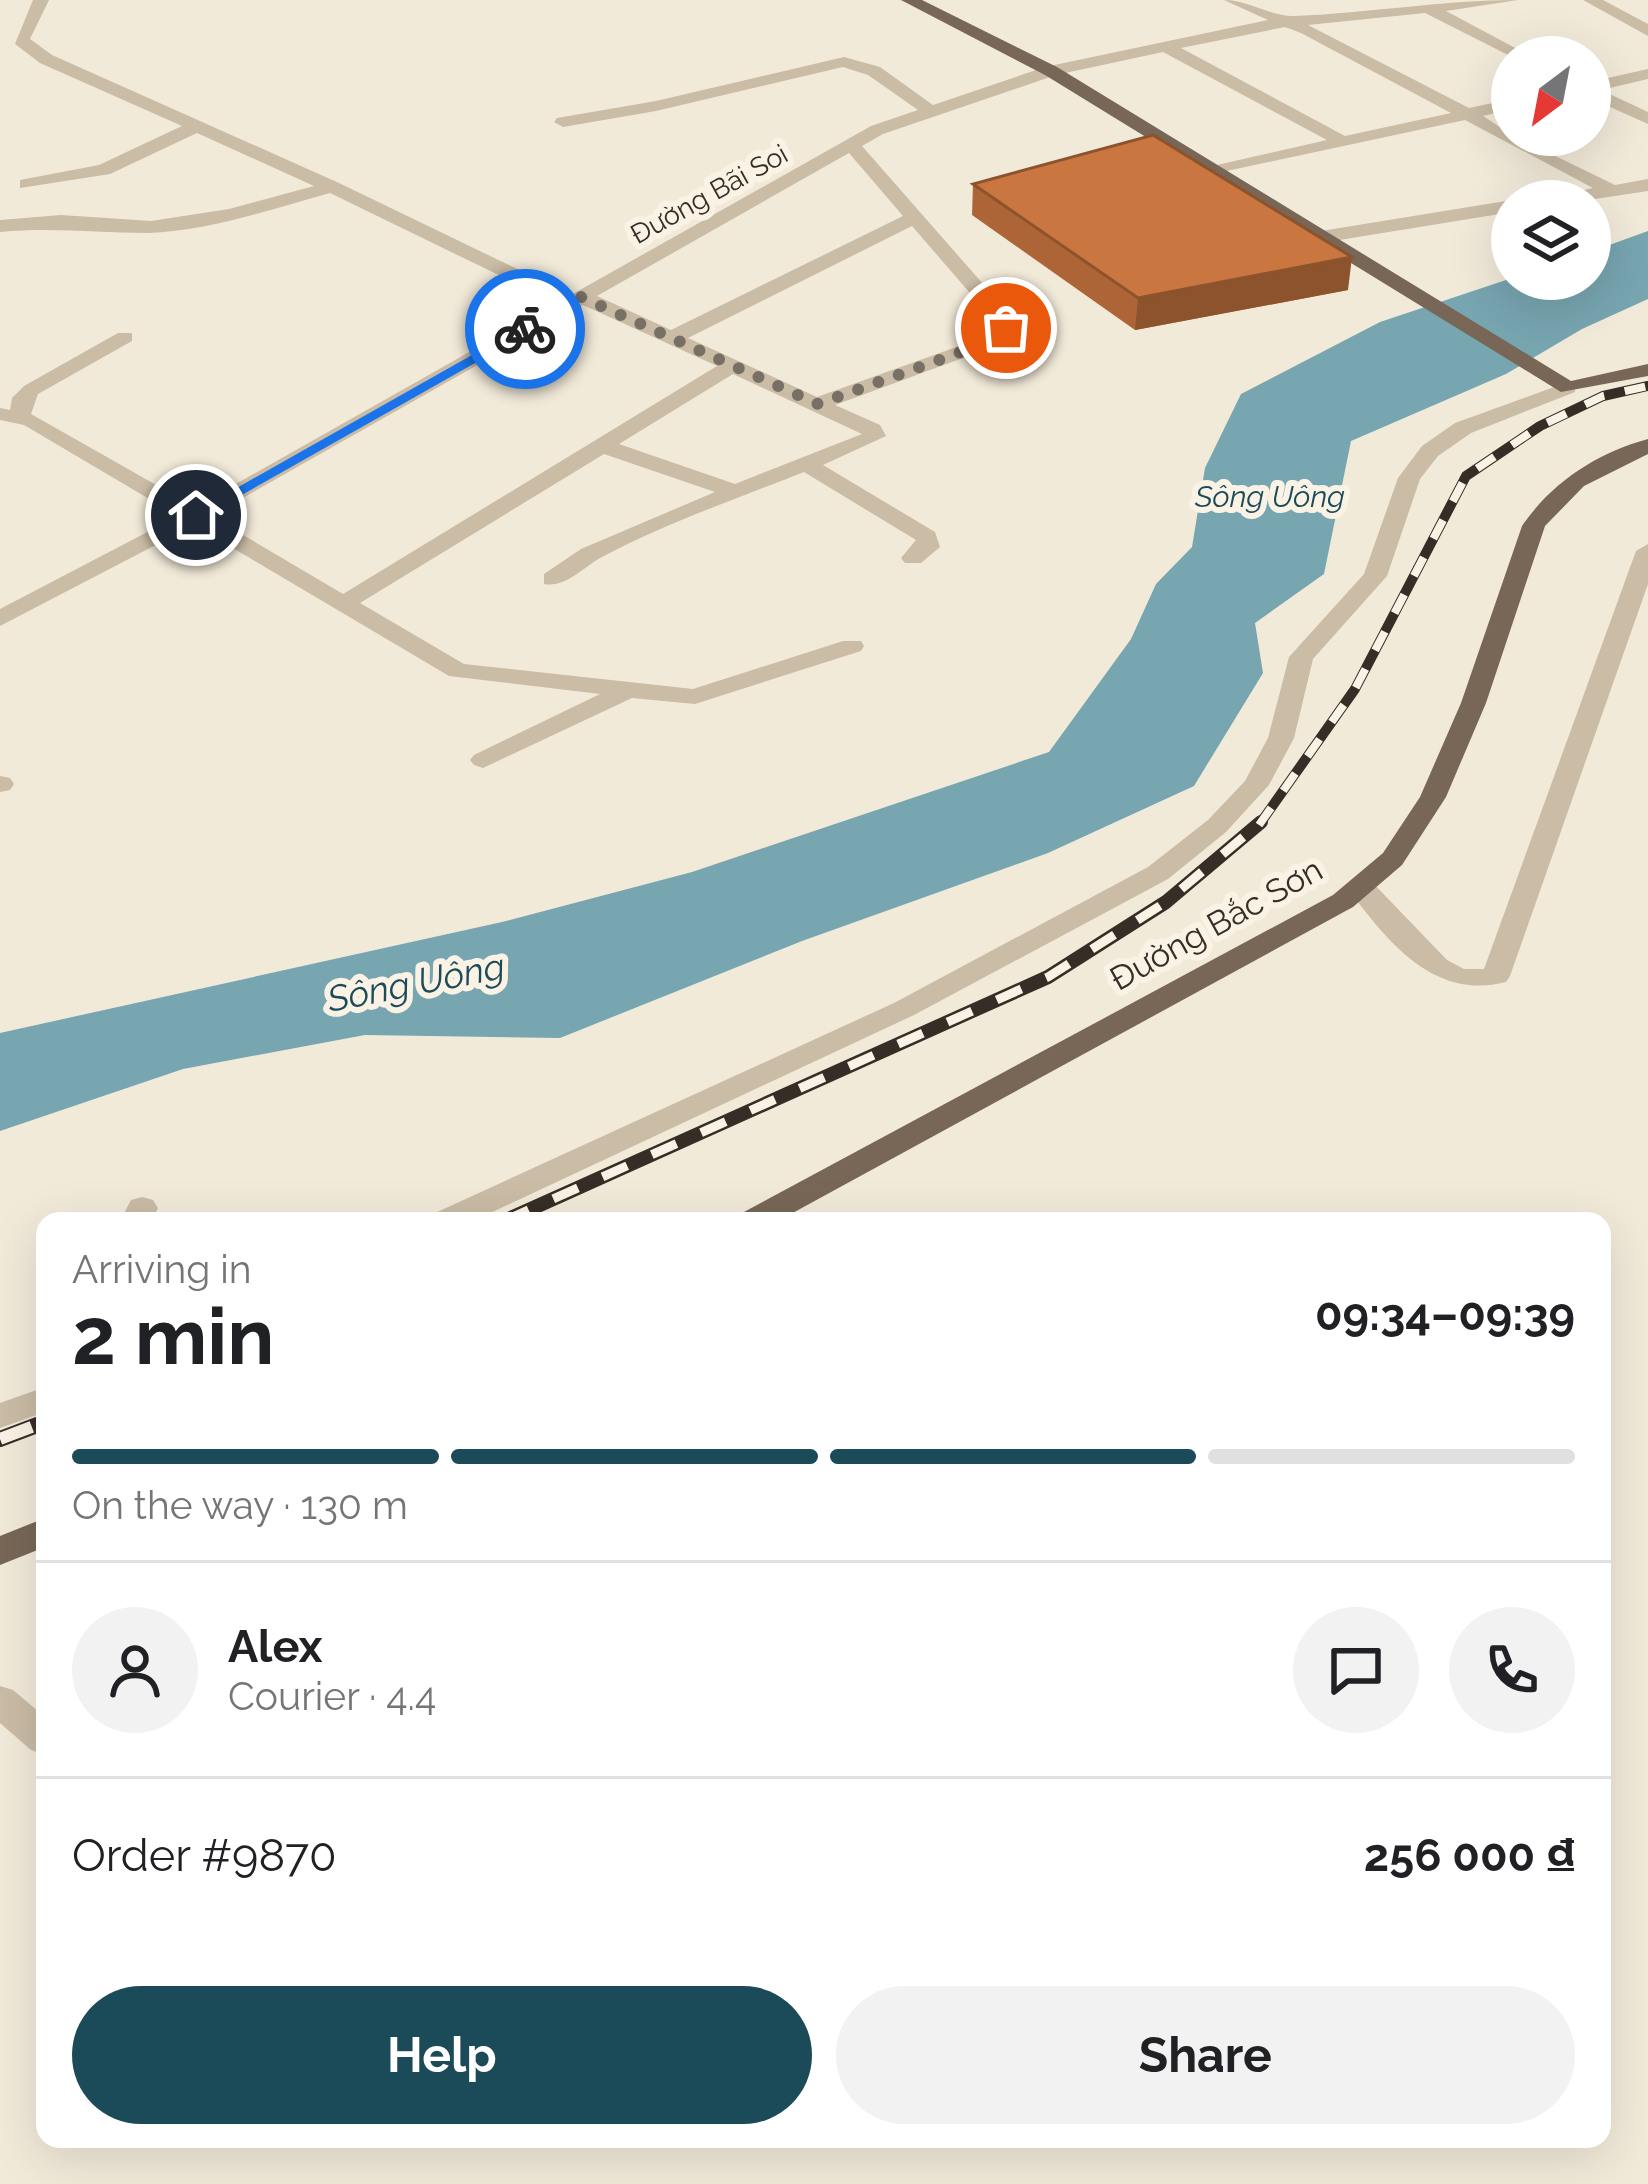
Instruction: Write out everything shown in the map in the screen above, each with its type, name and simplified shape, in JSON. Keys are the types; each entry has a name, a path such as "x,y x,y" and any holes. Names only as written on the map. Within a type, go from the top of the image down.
{"main road":[{"path":"909,0 1051,71 1562,384 1648,370"},
{"name":"Đường Bắc Sơn","path":"770,1212 1343,901 1396,854 1445,767 1506,607 1524,542 1542,512 1569,487 1611,461 1648,446"},
{"path":"0,1551 36,1536"}],"street":[{"path":"21,40 40,0"},
{"path":"1232,0 1612,190 1648,185"},
{"name":"Đường Bãi Soi","path":"0,619 196,515 878,130 1051,71 1165,46 1284,22 1510,0"},
{"path":"1591,0 1648,31"},
{"path":"1427,8 1491,40"},
{"path":"0,39 21,40 46,59 818,404 872,430 875,436 616,540 552,579"},
{"path":"1165,46 1343,142"},
{"path":"563,122 656,106 844,62 874,71 931,112"},
{"path":"1611,84 1648,74"},
{"path":"1611,100 1648,119"},
{"path":"1214,171 1491,109"},
{"path":"27,184 104,170 197,126"},
{"path":"818,404 994,340 1006,328 1005,321 916,217 850,146"},
{"path":"0,226 61,221 151,227 201,220 332,187"},
{"path":"1321,237 1491,209"},
{"path":"672,338 916,217"},
{"path":"125,337 31,390 10,415 196,515 458,671 695,698 852,646"},
{"path":"341,605 732,367"},
{"path":"466,1212 904,1010 1158,873 1217,826 1256,784 1281,738 1301,657 1375,576 1409,478 1430,451 1463,428 1562,384"},
{"path":"602,446 734,491"},
{"path":"806,464 927,536 928,547 913,558"},
{"path":"1360,886 1440,971 1457,980 1480,982 1496,976 1648,551"},
{"path":"483,760 624,692"},
{"path":"0,1416 36,1402"},
{"path":"0,1701 36,1731"}],"water":[{"name":"Sông Uông","path":"1648,231 1648,299 1582,329 1506,374 1351,441 1324,574 1255,623 1263,673 1194,786 1048,853 802,941 560,1038 365,1035 183,1069 0,1131 0,1033 502,922 692,872 1049,752 1131,639 1156,584 1192,547 1205,468 1241,394 1380,322 1491,285 1491,300 1611,300 1611,244"}],"building":[{"path":"1153,135 1352,257 1138,298 973,184"}],"railway":[{"path":"1259,825 1355,689 1466,476 1540,426 1603,396 1648,386"},
{"path":"524,1212 1048,977 1166,902 1261,822"},
{"path":"0,1439 36,1425"}],"way so far":[{"path":"525,329 581,297 818,404 994,340 1006,328"}],"route":[{"path":"196,515 525,329"}]}
